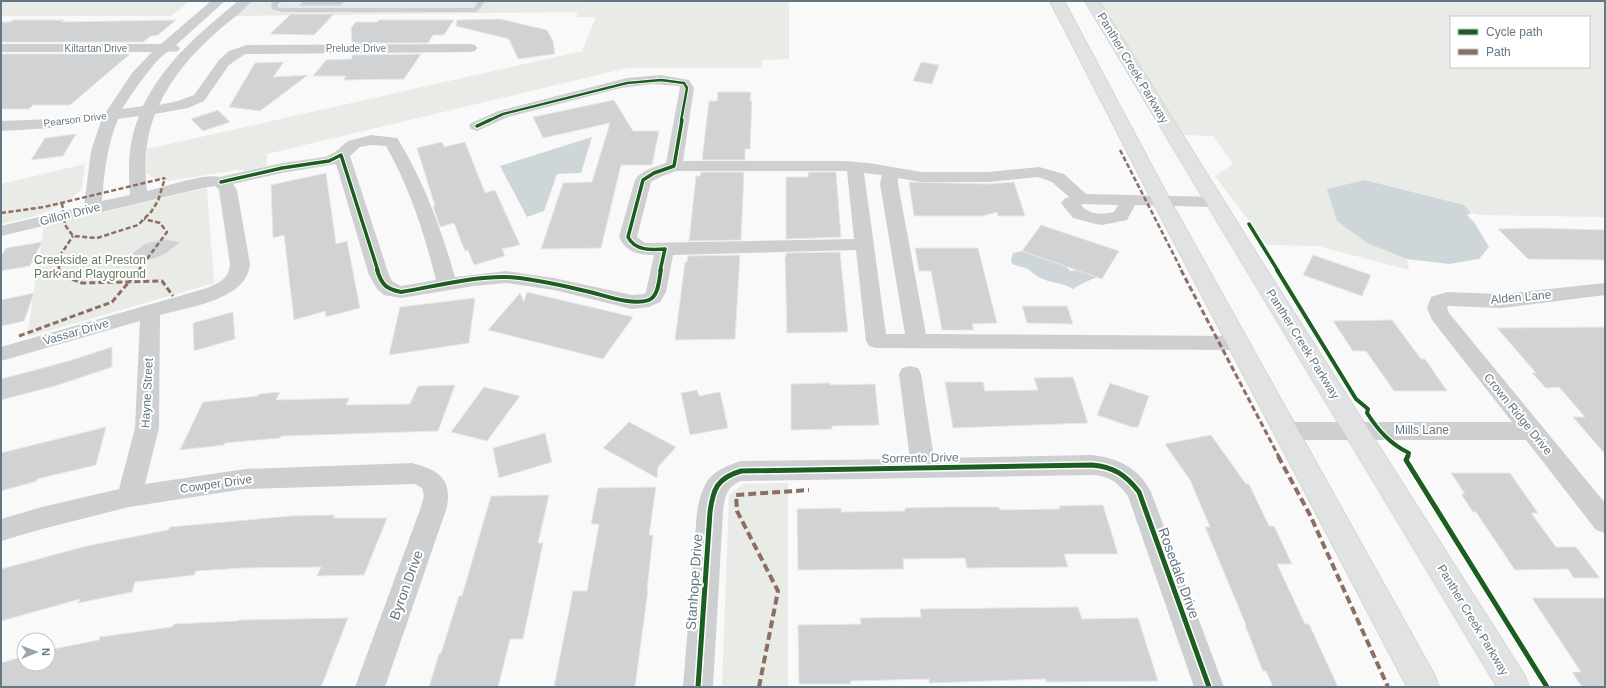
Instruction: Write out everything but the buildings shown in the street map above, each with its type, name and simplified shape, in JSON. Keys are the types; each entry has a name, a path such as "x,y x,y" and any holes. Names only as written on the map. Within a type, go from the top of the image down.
{"main road":[{"path":"1057,1 1162,202 1424,687"},
{"name":"Panther Creek Parkway","path":"1092,1 1214,202 1357,430 1514,687"}],"street":[{"path":"93,209 99,151 104,133 112,115 128,88 164,48 219,1"},
{"path":"139,198 137,155 138,144 149,110 165,80 192,48 246,1"},
{"name":"Kiltartan Drive","path":"1,48 192,48"},
{"name":"Prelude Drive","path":"242,50 265,48 470,48"},
{"name":"Pearson Drive","path":"1,126 47,123 112,115 175,106 190,102 200,97 225,60 242,50"},
{"path":"477,126 502,114 620,84 640,81 680,81 684,83 687,88 674,166"},
{"name":"Gillon Drive","path":"1,231 207,182 221,182 267,170 320,163 341,155 354,144 371,140 391,142 405,164 432,230 447,283"},
{"path":"341,155 384,285 391,290 409,292 447,283 506,277 554,284 624,301 641,301 651,298 655,294 665,250"},
{"path":"864,244 665,250 642,249 633,245 628,237 643,180 654,173 674,166 855,167 922,177 981,177 1039,172 1058,178 1081,199 1070,203 1079,214 1102,220 1121,216 1129,200 1162,202 1214,202"},
{"path":"855,167 876,341 1238,343"},
{"path":"892,172 889,184 917,341"},
{"name":"Vassar Drive","path":"1,354 218,291 230,284 239,276 240,264 228,190 221,182"},
{"name":"Alden Lane","path":"1438,304 1441,300 1447,299 1502,301 1605,289"},
{"name":"Crown Ridge Drive","path":"1438,304 1437,310 1439,315 1605,522"},
{"name":"Hayne Street","path":"128,497 147,428 150,311"},
{"path":"910,374 923,468"},
{"name":"Mills Lane","path":"1287,431 1532,431"},
{"name":"Sorrento Drive","path":"721,481 733,473 741,471 1096,466 1111,467 1121,472"},
{"name":"Rosedale Drive","path":"1121,472 1128,478 1140,496 1208,687"},
{"name":"Cowper Drive","path":"1,530 42,518 128,497 245,479 412,473 423,476 433,482"},
{"name":"Stanhope Drive","path":"698,687 710,512 715,488 721,481"},
{"name":"Byron Drive","path":"370,687 434,507 436,496 433,482"}],"lane":[{"path":"277,1 274,4 274,8 282,10 476,10 482,1"},
{"path":"392,10 400,1"}],"shaded area":[{"path":"242,1 600,1 578,12 225,16"},
{"path":"592,137 581,173 557,174 544,211 527,217 500,166"},
{"path":"1365,180 1464,205 1471,213 1467,215 1474,222 1489,247 1479,259 1449,264 1407,259 1367,243 1337,221 1327,189"},
{"path":"1022,251 1063,262 1070,271 1077,270 1101,275 1073,289 1038,277 1028,269 1012,264 1011,260 1013,253"}],"green space":[{"path":"1,1 190,1 171,16 1,16"},
{"path":"600,1 789,1 789,59 763,60 761,68 627,68 267,154 267,166 245,171 236,170 169,181 153,178 146,172 147,149 582,51 596,17 575,17 578,12"},
{"path":"1095,1 1605,1 1605,217 1481,215 1471,213 1464,205 1365,180 1367,243 1407,259 1409,270 1318,246 1267,245 1215,176 1233,164 1213,136 1182,135"},
{"path":"85,164 82,189 66,203 32,217 1,224 1,184"},
{"name":"Creekside at Preston Park and Playground","path":"207,188 214,283 27,337 44,226"},
{"path":"788,483 788,687 722,687 729,495 743,484"}],"marked path":[{"path":"1120,150 1227,360 1310,515 1388,687"},
{"path":"62,203 65,225 73,236 97,238 138,225 151,212 158,201 165,178"},
{"path":"1,213 44,207 165,178"},
{"path":"19,336 112,302 138,271 167,232 160,223 144,219"},
{"path":"73,236 59,257 59,274 82,283 162,281 173,296"},
{"path":"759,687 778,591 737,511 736,495 809,490"}],"cycle path":[{"path":"221,182 282,168 329,161 341,155 379,275 384,285 391,290 401,292 474,280 506,277 554,284 632,302 649,300 653,297 656,292 665,249 649,250 638,248 630,242 628,237 643,180 654,173 674,166 687,88 684,83 670,80 652,80 620,84 503,114 477,126"},
{"path":"1249,224 1356,399 1368,409 1367,413 1375,426 1390,441 1409,453 1406,460 1547,687"},
{"path":"698,687 710,512 717,486 726,477 741,471 1092,465 1107,467 1119,472 1124,475 1139,492 1209,687"}]}
